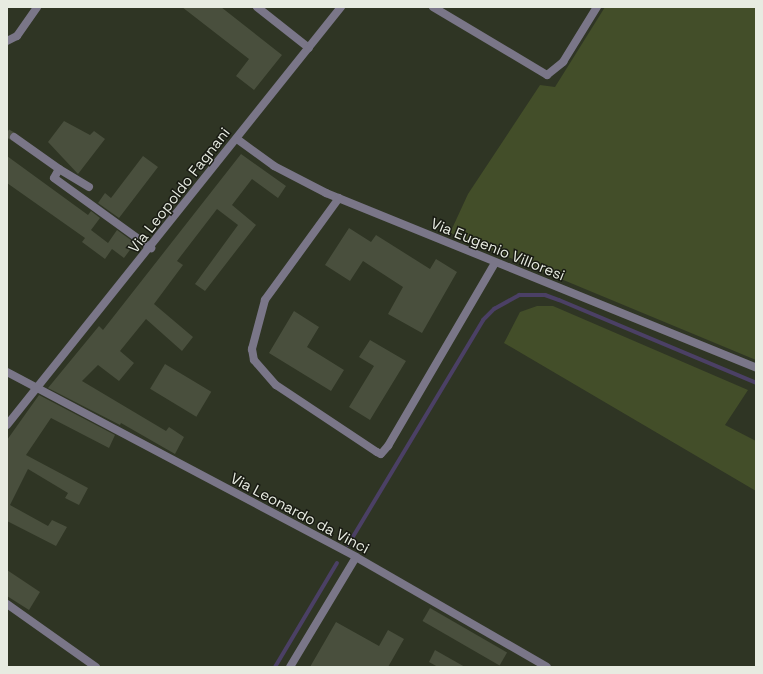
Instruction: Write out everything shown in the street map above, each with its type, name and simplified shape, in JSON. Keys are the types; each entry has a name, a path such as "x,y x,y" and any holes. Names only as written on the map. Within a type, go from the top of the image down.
{"street":[{"path":"7,41 17,36 37,7"},
{"path":"257,7 309,48"},
{"name":"Via Leopoldo Fagnani","path":"7,425 151,248 341,7"},
{"path":"433,7 544,75 550,75 563,62 597,7"},
{"path":"14,137 59,169 89,187"},
{"name":"Via Eugenio Villoresi","path":"237,139 274,166 339,198 495,263 756,368"},
{"path":"59,169 54,178 151,248"},
{"path":"339,198 265,300 252,350 254,360 276,385 381,454 388,446 495,263"},
{"name":"Via Leonardo da Vinci","path":"7,372 356,557 547,667"},
{"path":"290,667 356,557"},
{"path":"7,604 96,667"}],"green space":[{"path":"605,7 756,7 756,360 450,233 468,194 540,85 555,87"},
{"path":"537,306 553,306 748,390 725,425 756,441 756,491 504,343 520,312"}],"building":[{"path":"182,7 221,7 282,55 254,90 236,76 249,59"},
{"path":"64,121 90,135 94,131 105,139 78,174 48,142"},
{"path":"241,154 286,186 278,198 252,179 232,205 256,225 205,291 195,284 238,225 217,209 177,261 183,265 154,304 193,337 182,351 146,319 120,351 134,363 119,381 98,365 82,381 166,431 169,427 184,437 175,454 121,423 120,425 48,388 99,326 103,330"},
{"path":"7,156 88,215 91,211 100,218 91,230 108,243 117,230 135,243 124,258 112,249 105,259 82,242 85,238 7,183"},
{"path":"143,156 158,167 119,218 98,203 105,193 111,198"},
{"path":"349,228 371,242 376,235 430,269 436,259 457,272 422,333 388,314 403,287 363,261 350,281 325,265"},
{"path":"294,311 319,327 307,347 344,370 331,391 269,353"},
{"path":"370,340 406,361 370,420 349,407 374,366 359,357"},
{"path":"165,364 211,392 196,417 150,389"},
{"path":"39,395 115,435 109,448 51,418 26,455 88,488 79,505 65,498 68,493 28,469 10,505 48,526 52,520 67,527 56,546 7,521 7,440"},
{"path":"7,570 40,592 29,610 7,596"},
{"path":"430,608 507,652 500,665 422,621"},
{"path":"336,622 379,646 388,630 404,639 388,667 310,667"},
{"path":"435,650 465,667 438,667 429,662"}],"waterway":[{"path":"348,545 483,320 494,309 519,295 545,295 559,300 756,383"},
{"path":"275,667 337,563"}],"tunnel":[{"path":"7,133 14,137"}]}
